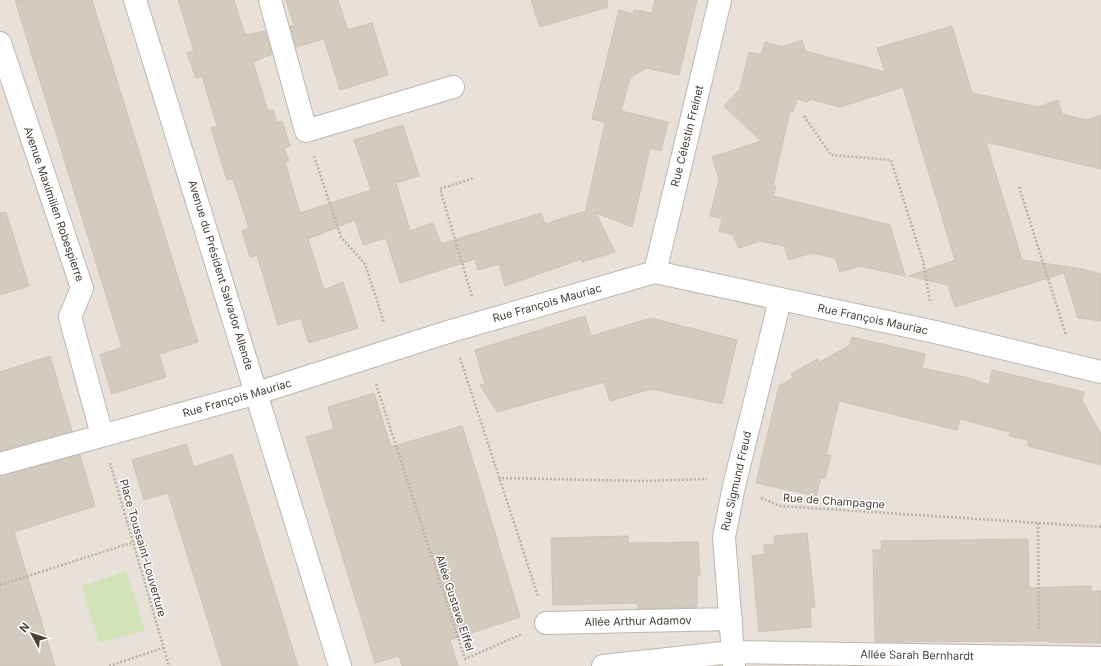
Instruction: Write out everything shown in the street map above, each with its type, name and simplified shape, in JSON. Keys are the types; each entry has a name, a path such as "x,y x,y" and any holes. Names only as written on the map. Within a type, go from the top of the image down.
{"street":[{"name":"Avenue du Président Salvador Allende","path":"135,0 340,666"},
{"path":"270,0 306,132 453,87"},
{"name":"Rue Célestin Freinet","path":"655,272 720,0"},
{"name":"Avenue Maximilien Robespierre","path":"0,43 82,288 70,317 102,435"},
{"name":"Rue François Mauriac","path":"0,464 257,393 451,330 655,272 935,332 1101,372"},
{"name":"Rue Sigmund Freud","path":"733,659 724,537 734,486 780,300"},
{"name":"Allée Arthur Adamov","path":"546,623 731,620"},
{"name":"Allée Sarah Bernhardt","path":"733,659 1039,656 1101,658"},
{"path":"603,666 733,659"}],"path":[{"path":"804,116 832,155 891,160 923,261 935,332"},
{"path":"306,132 341,237 366,264 393,350"},
{"path":"474,178 440,189 479,322"},
{"path":"1019,187 1076,366"},
{"path":"451,330 546,623"},
{"name":"Allée Gustave Eiffel","path":"367,358 465,659 546,623"},
{"name":"Place Toussaint-Louverture","path":"102,435 134,542 168,666"},
{"name":"Rue de Champagne","path":"498,478 643,481 704,478 734,486 780,506 1101,527"},
{"path":"1038,523 1039,656"},
{"path":"0,585 134,542"},
{"path":"109,666 163,648"}],"shaded area":[{"path":"0,0 1101,0 1101,666 0,666"}],"green space":[{"path":"126,571 145,630 99,643 82,586"}],"building":[{"path":"15,0 92,0 198,342 159,354 166,377 112,394 100,355 122,347"},
{"path":"178,0 234,0 245,35 265,31 272,54 253,62 268,111 273,110 277,123 282,121 290,146 284,148 289,161 285,162 300,213 371,190 354,140 403,125 419,176 396,183 410,231 433,223 441,244 541,213 545,224 588,210 586,209 605,122 592,119 619,10 633,14 634,10 652,13 655,0 697,0 679,75 646,68 630,78 621,111 668,122 661,151 650,148 632,227 596,213 615,252 582,262 581,259 505,286 499,264 478,270 475,259 400,283 386,238 363,245 355,220 308,239 324,290 343,282 358,328 309,343 301,318 278,325 257,255 250,257 242,231 249,228 233,179 227,180 211,128 217,126 202,76 196,78 187,53 194,51"},
{"path":"286,0 338,0 348,30 372,23 388,75 340,90 324,39 296,47 290,26 294,25"},
{"path":"531,0 607,0 608,7 540,27"},
{"path":"952,26 972,93 1038,107 1058,100 1062,114 1087,120 1101,115 1101,169 986,142 1022,260 1083,269 1101,274 1101,321 1078,318 1064,273 955,307 948,285 909,276 955,260 903,87 840,107 809,99 808,102 797,99 793,111 790,111 773,185 776,186 773,196 890,225 905,276 860,266 840,272 835,258 811,253 789,260 784,246 760,241 739,248 733,235 719,231 722,219 710,216 719,179 712,157 761,141 724,106 740,89 749,52 761,55 765,42 782,47 802,40 805,51 885,72 877,48"},
{"path":"6,212 29,286 0,295 0,213"},
{"path":"585,316 591,336 651,318 737,340 722,404 651,389 610,401 604,382 497,412 480,385 485,384 475,350"},
{"path":"852,337 925,354 922,368 969,378 989,385 992,370 1084,392 1082,400 1101,434 1101,465 1028,446 1028,440 1009,436 1010,432 960,419 957,430 839,401 826,455 831,456 825,478 821,478 816,496 756,483 779,386 793,378 791,374 817,359 820,362 850,345"},
{"path":"50,356 72,431 0,451 0,372"},
{"path":"374,393 391,447 462,426 479,480 520,617 450,640 458,666 402,666 399,656 375,663 306,437 334,429 328,407"},
{"path":"186,444 194,467 232,454 298,666 222,666 168,493 144,500 132,460"},
{"path":"80,455 95,506 14,532 55,666 0,666 0,476"},
{"path":"807,533 815,607 810,608 811,627 759,632 752,556 765,554 764,545 775,544 774,536"},
{"path":"628,536 628,543 698,542 700,575 697,575 697,607 638,609 638,603 553,605 551,538"},
{"path":"1028,539 1029,588 1091,586 1091,591 1101,591 1101,643 1048,641 875,642 873,550 882,550 881,541"}]}
